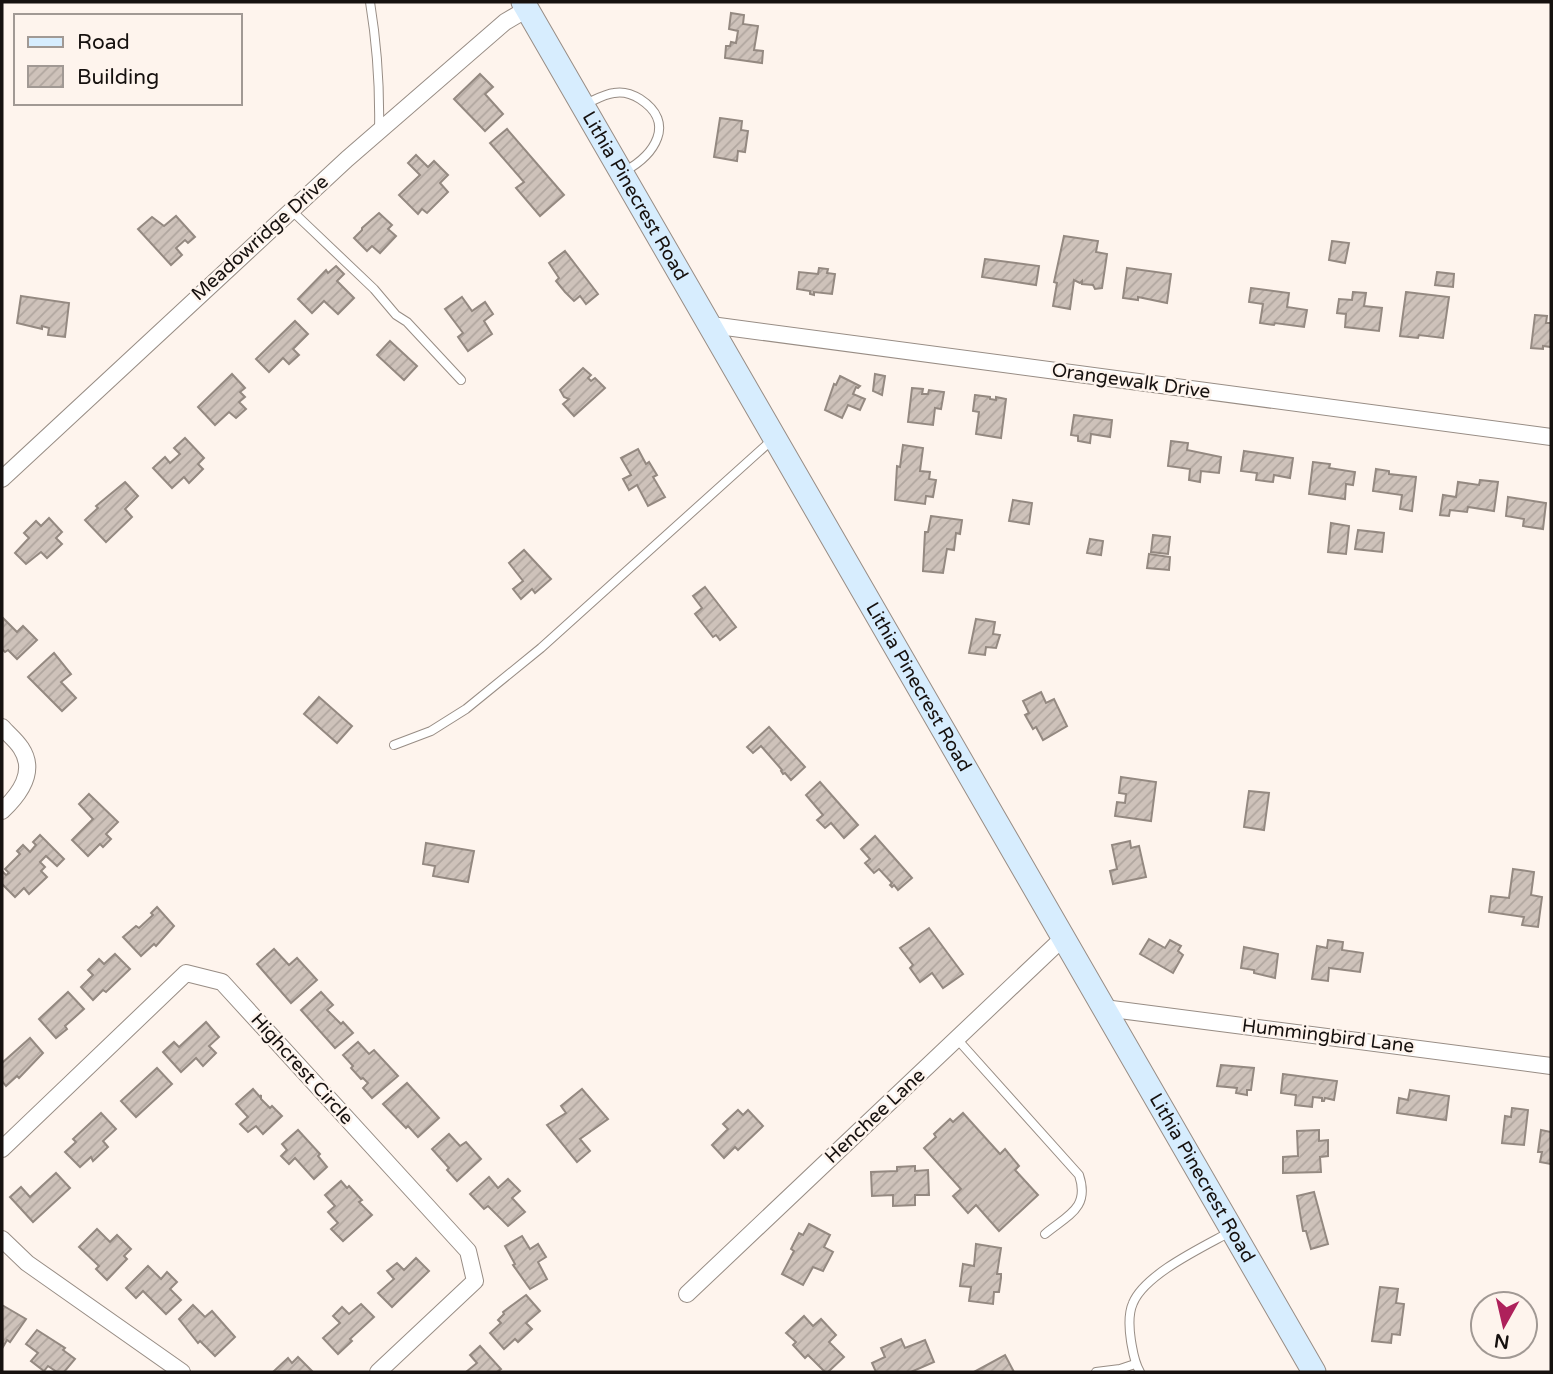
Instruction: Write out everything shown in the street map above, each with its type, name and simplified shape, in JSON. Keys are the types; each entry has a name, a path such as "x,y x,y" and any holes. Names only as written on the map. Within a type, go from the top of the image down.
{"main road":[{"name":"Lithia Pinecrest Road","path":"525,5 1314,1372"}],"street":[{"name":"Meadowridge Drive","path":"2,479 291,210 525,5"},
{"name":"Orangewalk Drive","path":"710,325 1551,437"},
{"path":"2,727 21,747 25,756 26,774 20,792 2,811"},
{"name":"Henchee Lane","path":"687,1294 1063,938"},
{"name":"Highcrest Circle","path":"2,1149 186,973 222,982 468,1251 475,1281 378,1372"},
{"name":"Hummingbird Lane","path":"1104,1008 1551,1066"},
{"path":"2,1239 27,1263 182,1372"}],"lane":[{"path":"370,2 380,87 379,131"},
{"path":"583,105 613,93 626,92 645,102 656,114 659,130 649,154 640,163 622,172"},
{"path":"291,210 374,289 461,380"},
{"path":"394,746 431,731 466,709 541,648 775,437"},
{"path":"957,1039 1079,1175 1083,1197 1078,1207 1045,1234"},
{"path":"1096,1372 1138,1368 1129,1317 1133,1302 1142,1289 1175,1263 1233,1231"}],"building":[{"path":"731,13 744,15 743,24 758,26 754,50 763,51 762,63 725,58 726,46 730,46 731,42 736,43 738,31 729,29"},
{"path":"480,74 493,87 485,94 503,114 485,131 454,99"},
{"path":"720,118 742,121 741,130 748,131 745,152 738,151 737,161 714,157"},
{"path":"507,129 564,195 540,216 516,188 524,182 490,143"},
{"path":"416,155 428,167 434,161 448,175 440,183 448,192 427,213 422,209 418,214 399,195 420,175 408,163"},
{"path":"379,213 392,225 388,229 396,236 380,253 372,246 367,251 354,238"},
{"path":"176,216 195,237 188,243 185,240 176,248 182,255 171,265 138,229 152,217 164,226"},
{"path":"1064,236 1098,241 1096,252 1107,254 1102,288 1095,289 1093,285 1074,280 1070,309 1053,306 1057,283 1054,282"},
{"path":"1332,241 1349,243 1345,263 1329,260"},
{"path":"565,251 598,294 586,304 580,296 574,301 556,281 559,278 549,263"},
{"path":"985,259 1039,266 1036,285 982,277"},
{"path":"336,266 344,274 337,281 354,298 338,314 324,301 312,313 298,299 326,270 328,273"},
{"path":"819,268 828,269 827,273 835,274 832,294 814,292 814,295 810,294 810,291 797,289 799,272 818,274"},
{"path":"1127,268 1171,274 1167,303 1138,297 1138,300 1123,298"},
{"path":"1437,272 1454,274 1453,287 1435,285"},
{"path":"1251,288 1289,293 1287,307 1307,310 1304,327 1260,323 1263,304 1249,302"},
{"path":"1353,292 1366,293 1364,306 1382,308 1379,331 1345,327 1346,314 1337,313 1339,299 1352,300"},
{"path":"1406,292 1449,297 1443,338 1400,336"},
{"path":"21,296 69,303 65,337 48,335 49,328 17,323"},
{"path":"462,297 472,311 485,302 493,314 484,321 492,334 468,351 458,337 463,333 445,309"},
{"path":"1535,315 1547,316 1546,323 1551,323 1551,347 1531,348"},
{"path":"295,321 308,334 293,349 299,355 289,364 283,358 269,372 256,359"},
{"path":"390,341 417,366 404,380 377,355"},
{"path":"583,368 591,375 588,378 591,381 595,378 605,388 574,416 563,404 569,399 564,397 560,390"},
{"path":"232,374 245,388 240,392 245,397 239,402 246,409 236,418 229,412 215,425 198,407"},
{"path":"875,374 885,376 882,395 873,391"},
{"path":"840,376 860,386 856,387 853,394 865,399 860,410 848,405 842,418 825,410 834,384 836,385"},
{"path":"912,388 923,389 922,394 928,394 929,390 944,392 941,409 935,408 933,425 908,422"},
{"path":"975,395 996,400 996,397 1006,399 1001,438 976,434 979,412 973,411"},
{"path":"1074,415 1112,420 1110,437 1091,434 1090,443 1078,441 1078,436 1071,435"},
{"path":"185,438 204,458 198,464 203,469 189,483 184,477 172,488 153,468 165,457 170,463 180,454 174,448"},
{"path":"1171,441 1188,443 1187,450 1221,457 1219,473 1201,471 1200,482 1189,480 1190,469 1168,466"},
{"path":"903,445 923,448 920,471 930,472 929,479 936,480 933,497 926,496 925,504 895,500 897,466 900,467"},
{"path":"638,449 646,464 649,462 657,475 653,477 665,497 648,506 637,485 629,490 623,479 631,475 621,458"},
{"path":"1244,451 1293,458 1290,478 1274,475 1273,482 1256,480 1257,473 1241,471"},
{"path":"1313,462 1330,464 1329,468 1355,472 1353,485 1346,484 1345,499 1309,494"},
{"path":"1376,469 1389,471 1389,474 1416,477 1412,511 1400,509 1402,495 1373,491"},
{"path":"1480,480 1498,482 1494,511 1468,507 1467,512 1450,510 1449,516 1440,515 1443,495 1456,497 1458,482 1479,485"},
{"path":"125,482 138,496 125,509 132,517 106,542 85,520 98,508 96,506"},
{"path":"1508,497 1546,503 1543,529 1523,526 1524,519 1506,516"},
{"path":"1013,500 1032,503 1029,524 1009,521"},
{"path":"931,516 962,520 960,534 956,533 954,550 947,549 943,573 923,571 925,532 928,532"},
{"path":"49,518 62,532 56,538 62,544 47,558 41,552 26,564 15,553 29,538 24,533 36,521 41,526"},
{"path":"1331,523 1349,526 1346,554 1328,552"},
{"path":"1358,530 1384,533 1382,552 1355,549"},
{"path":"1153,535 1170,537 1168,554 1151,552"},
{"path":"1090,539 1103,541 1101,555 1087,553"},
{"path":"524,550 551,579 535,593 532,589 521,599 513,589 523,581 509,563"},
{"path":"1149,554 1170,557 1169,570 1147,568"},
{"path":"705,587 736,627 720,640 716,635 713,637 695,614 702,608 693,596"},
{"path":"3,618 17,632 23,626 37,640 17,659 8,650 5,652 2,649"},
{"path":"976,619 995,622 993,634 1000,635 996,648 986,647 985,655 969,653"},
{"path":"54,653 71,674 61,682 76,698 62,711 28,677"},
{"path":"1041,692 1046,703 1054,699 1067,726 1043,740 1025,715 1029,713 1023,701"},
{"path":"319,697 352,726 337,743 304,714"},
{"path":"769,727 805,767 791,780 761,746 753,753 747,747"},
{"path":"1121,777 1156,782 1151,821 1115,816 1117,802 1125,803 1126,794 1119,793"},
{"path":"820,782 858,825 844,838 831,823 825,828 817,820 823,815 806,795"},
{"path":"1249,791 1269,793 1264,830 1244,827"},
{"path":"89,794 118,822 106,834 111,839 103,847 100,844 88,856 72,840 93,819 79,804"},
{"path":"40,835 64,859 57,866 46,856 40,862 45,867 41,871 47,877 29,894 24,888 15,897 2,884 2,874 9,873 5,869 20,854 17,851 23,845 30,852 36,845 33,842"},
{"path":"875,836 912,878 898,890 894,885 890,885 892,883 879,869 874,873 865,863 870,859 861,849"},
{"path":"1130,841 1131,848 1139,846 1146,877 1113,884 1110,871 1117,869 1112,845"},
{"path":"426,843 474,851 468,882 433,876 435,866 423,864"},
{"path":"1513,869 1534,872 1531,895 1542,897 1538,927 1522,925 1524,917 1489,912 1491,896 1509,898"},
{"path":"157,907 174,926 156,946 154,944 141,956 123,937 136,926 139,928 153,915 151,913"},
{"path":"929,928 963,974 943,988 932,973 920,982 910,968 913,965 900,948"},
{"path":"1149,939 1165,948 1170,940 1181,946 1178,951 1183,955 1173,973 1140,954"},
{"path":"1328,940 1343,942 1342,950 1363,953 1360,972 1329,968 1328,981 1312,979 1317,946 1327,948"},
{"path":"1244,947 1278,954 1275,978 1241,968"},
{"path":"274,949 289,965 297,958 317,980 291,1003 257,964"},
{"path":"115,954 130,969 106,992 103,990 93,1000 81,987 93,975 88,970 99,959 104,964"},
{"path":"68,992 84,1009 56,1038 39,1019"},
{"path":"321,992 333,1005 327,1010 353,1033 335,1048 301,1010"},
{"path":"206,1022 219,1037 209,1046 216,1053 203,1066 196,1058 181,1072 163,1052 174,1042 179,1047"},
{"path":"30,1038 43,1053 19,1078 17,1076 6,1086 2,1081 2,1063"},
{"path":"358,1042 369,1054 374,1050 398,1076 372,1098 363,1088 368,1083 351,1068 353,1066 343,1055"},
{"path":"1221,1065 1254,1068 1251,1090 1247,1090 1247,1095 1236,1093 1237,1088 1217,1086"},
{"path":"157,1068 172,1084 136,1117 121,1101"},
{"path":"1283,1074 1337,1081 1334,1100 1325,1098 1322,1101 1322,1098 1313,1097 1312,1107 1295,1105 1296,1095 1281,1093"},
{"path":"407,1083 439,1118 418,1137 383,1104"},
{"path":"253,1089 270,1108 272,1106 282,1116 263,1134 256,1126 248,1132 240,1124 248,1117 236,1104"},
{"path":"582,1089 608,1119 580,1139 590,1151 577,1162 547,1125 566,1113 561,1106"},
{"path":"1410,1090 1449,1096 1446,1120 1397,1113 1399,1098 1408,1100"},
{"path":"1512,1108 1528,1110 1524,1145 1502,1143 1505,1116 1511,1117"},
{"path":"738,1110 743,1115 748,1110 763,1126 738,1150 735,1147 724,1158 712,1145 728,1129 723,1124"},
{"path":"101,1113 116,1129 103,1141 108,1147 93,1161 91,1157 80,1167 65,1152 76,1142 73,1139"},
{"path":"963,1113 1000,1154 1005,1149 1019,1166 1015,1170 1038,1195 999,1231 976,1205 968,1213 953,1196 961,1189 924,1148 950,1119 953,1122"},
{"path":"298,1130 320,1154 318,1156 327,1167 314,1179 295,1158 289,1164 281,1156 287,1150 282,1144"},
{"path":"1319,1130 1319,1141 1328,1140 1328,1156 1320,1157 1321,1172 1283,1173 1283,1157 1298,1156 1297,1131"},
{"path":"1541,1130 1551,1132 1551,1164 1540,1162 1542,1152 1538,1152"},
{"path":"449,1134 460,1146 466,1142 481,1159 457,1181 432,1149"},
{"path":"915,1166 915,1171 928,1170 929,1195 915,1195 915,1205 893,1206 893,1195 872,1196 871,1172 897,1171 897,1167"},
{"path":"56,1173 70,1188 33,1222 10,1197 21,1187 30,1197"},
{"path":"489,1177 498,1188 508,1179 520,1191 512,1198 525,1212 508,1226 488,1206 484,1209 470,1194"},
{"path":"341,1181 362,1200 359,1202 372,1215 343,1241 331,1229 338,1223 328,1212 335,1206 325,1195"},
{"path":"1314,1192 1328,1244 1311,1249 1306,1231 1303,1231 1297,1196"},
{"path":"809,1224 830,1235 824,1247 833,1252 823,1271 813,1267 803,1285 782,1274 794,1251 791,1249 799,1233 803,1235"},
{"path":"97,1229 110,1242 117,1235 131,1249 124,1256 127,1259 107,1280 96,1269 99,1266 79,1247"},
{"path":"522,1236 530,1249 538,1244 546,1257 538,1262 547,1279 530,1289 513,1265 515,1264 505,1246"},
{"path":"976,1244 1001,1248 997,1274 1001,1274 999,1292 994,1292 993,1304 969,1301 971,1287 960,1286 963,1264 974,1266"},
{"path":"416,1258 429,1271 392,1307 378,1293 394,1279 387,1271 397,1263 404,1270"},
{"path":"148,1266 161,1279 167,1272 177,1282 170,1289 181,1300 166,1314 143,1291 136,1298 126,1288"},
{"path":"1380,1287 1398,1289 1396,1303 1404,1304 1400,1335 1392,1334 1391,1343 1372,1341"},
{"path":"526,1295 540,1311 526,1323 532,1329 518,1342 515,1339 504,1349 490,1333 501,1323 498,1320 503,1312"},
{"path":"361,1304 374,1317 338,1354 323,1338 340,1323 333,1316 342,1307 349,1314"},
{"path":"2,1305 26,1319 10,1342 7,1340 3,1347"},
{"path":"193,1305 205,1317 212,1311 235,1337 215,1356 200,1341 198,1343 179,1319"},
{"path":"804,1316 813,1326 821,1319 836,1335 829,1342 844,1357 828,1372 808,1355 805,1358 793,1345 796,1342 786,1333"},
{"path":"37,1330 65,1348 63,1350 75,1359 64,1372 57,1372 48,1366 44,1371 31,1361 38,1353 26,1344"},
{"path":"901,1339 905,1348 925,1340 934,1362 911,1372 876,1372 872,1363 885,1357 881,1348"},
{"path":"480,1346 501,1369 497,1372 466,1372 477,1363 470,1355"},
{"path":"1005,1355 1014,1372 974,1372"},
{"path":"298,1357 313,1372 273,1372 288,1358 292,1363"}]}
